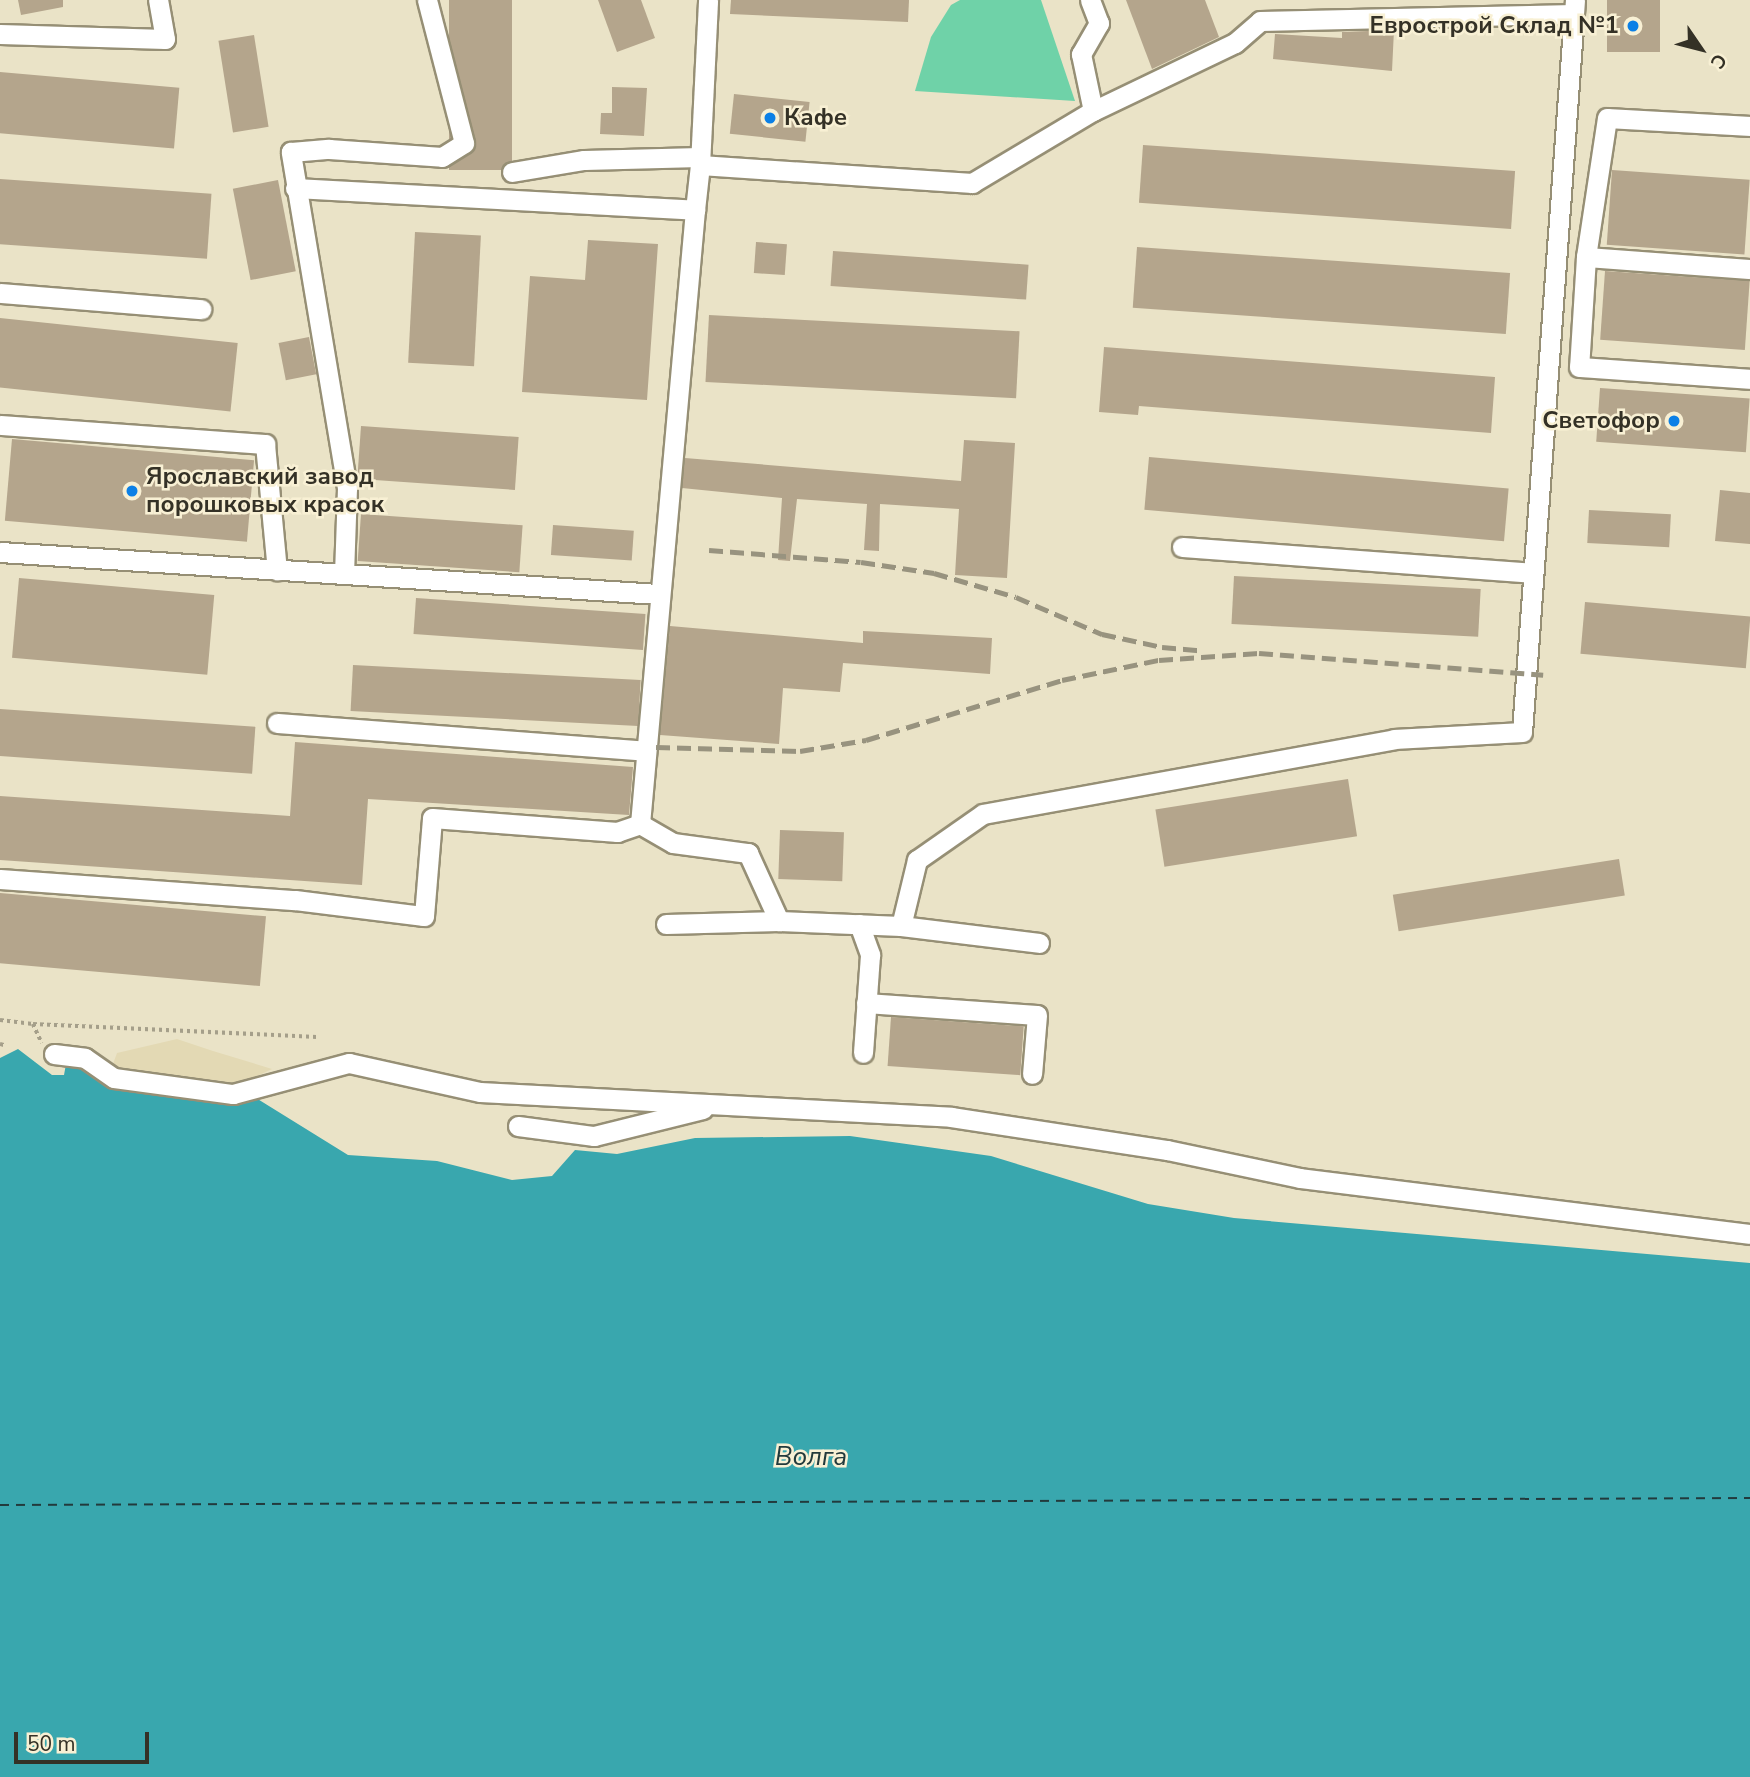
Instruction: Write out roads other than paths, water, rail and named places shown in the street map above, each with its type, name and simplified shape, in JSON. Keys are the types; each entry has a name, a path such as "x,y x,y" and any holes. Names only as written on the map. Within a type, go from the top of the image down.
{"lane":[{"path":"0,34 165,39 158,0"},
{"path":"344,574 347,488 291,152 329,149 442,157 464,143 427,0"},
{"path":"640,824 700,161 708,0"},
{"path":"1090,0 1099,23 1081,54 1093,111"},
{"path":"512,172 584,160 700,161 972,183 1093,111 1235,43 1260,21 1575,7 1522,732 1394,739 983,814 917,860 901,926"},
{"path":"1750,126 1607,118 1586,257 1579,367 1750,379"},
{"path":"295,188 695,210"},
{"path":"1586,257 1750,269"},
{"path":"0,293 201,309"},
{"path":"0,425 265,444 277,570"},
{"path":"1182,547 1532,573"},
{"path":"0,552 659,594"},
{"path":"277,723 646,751"},
{"path":"0,879 295,900 425,916 432,818 617,832 640,824 673,843 748,853 779,921"},
{"path":"666,925 779,921 901,926 1039,943"},
{"path":"859,924 870,955 863,1053"},
{"path":"866,1003 1037,1014 1032,1074"},
{"path":"54,1054 85,1058 114,1078 233,1094 349,1063 480,1092 951,1117 1167,1150 1300,1178 1750,1234"},
{"path":"518,1126 594,1136 639,1129 718,1105"}],"water":[{"name":"Волга","path":"18,1049 52,1075 64,1075 66,1064 89,1065 96,1078 106,1082 256,1098 348,1155 437,1161 512,1180 552,1176 575,1150 617,1154 695,1138 850,1136 991,1156 1148,1204 1234,1218 1750,1263 1750,1777 0,1777 0,1058"}],"railway":[{"path":"709,550 861,562 934,573 1016,597 1102,634 1162,647 1199,650"},
{"path":"656,747 800,751 866,740 1062,680 1159,660 1259,653 1543,675"}],"place":[{"name":"Еврострой Склад №1","path":"1633,26"},
{"name":"Кафе","path":"770,118"},
{"name":"Светофор","path":"1674,421"},
{"name":"Ярославский завод порошковых красок","path":"132,491"}]}
